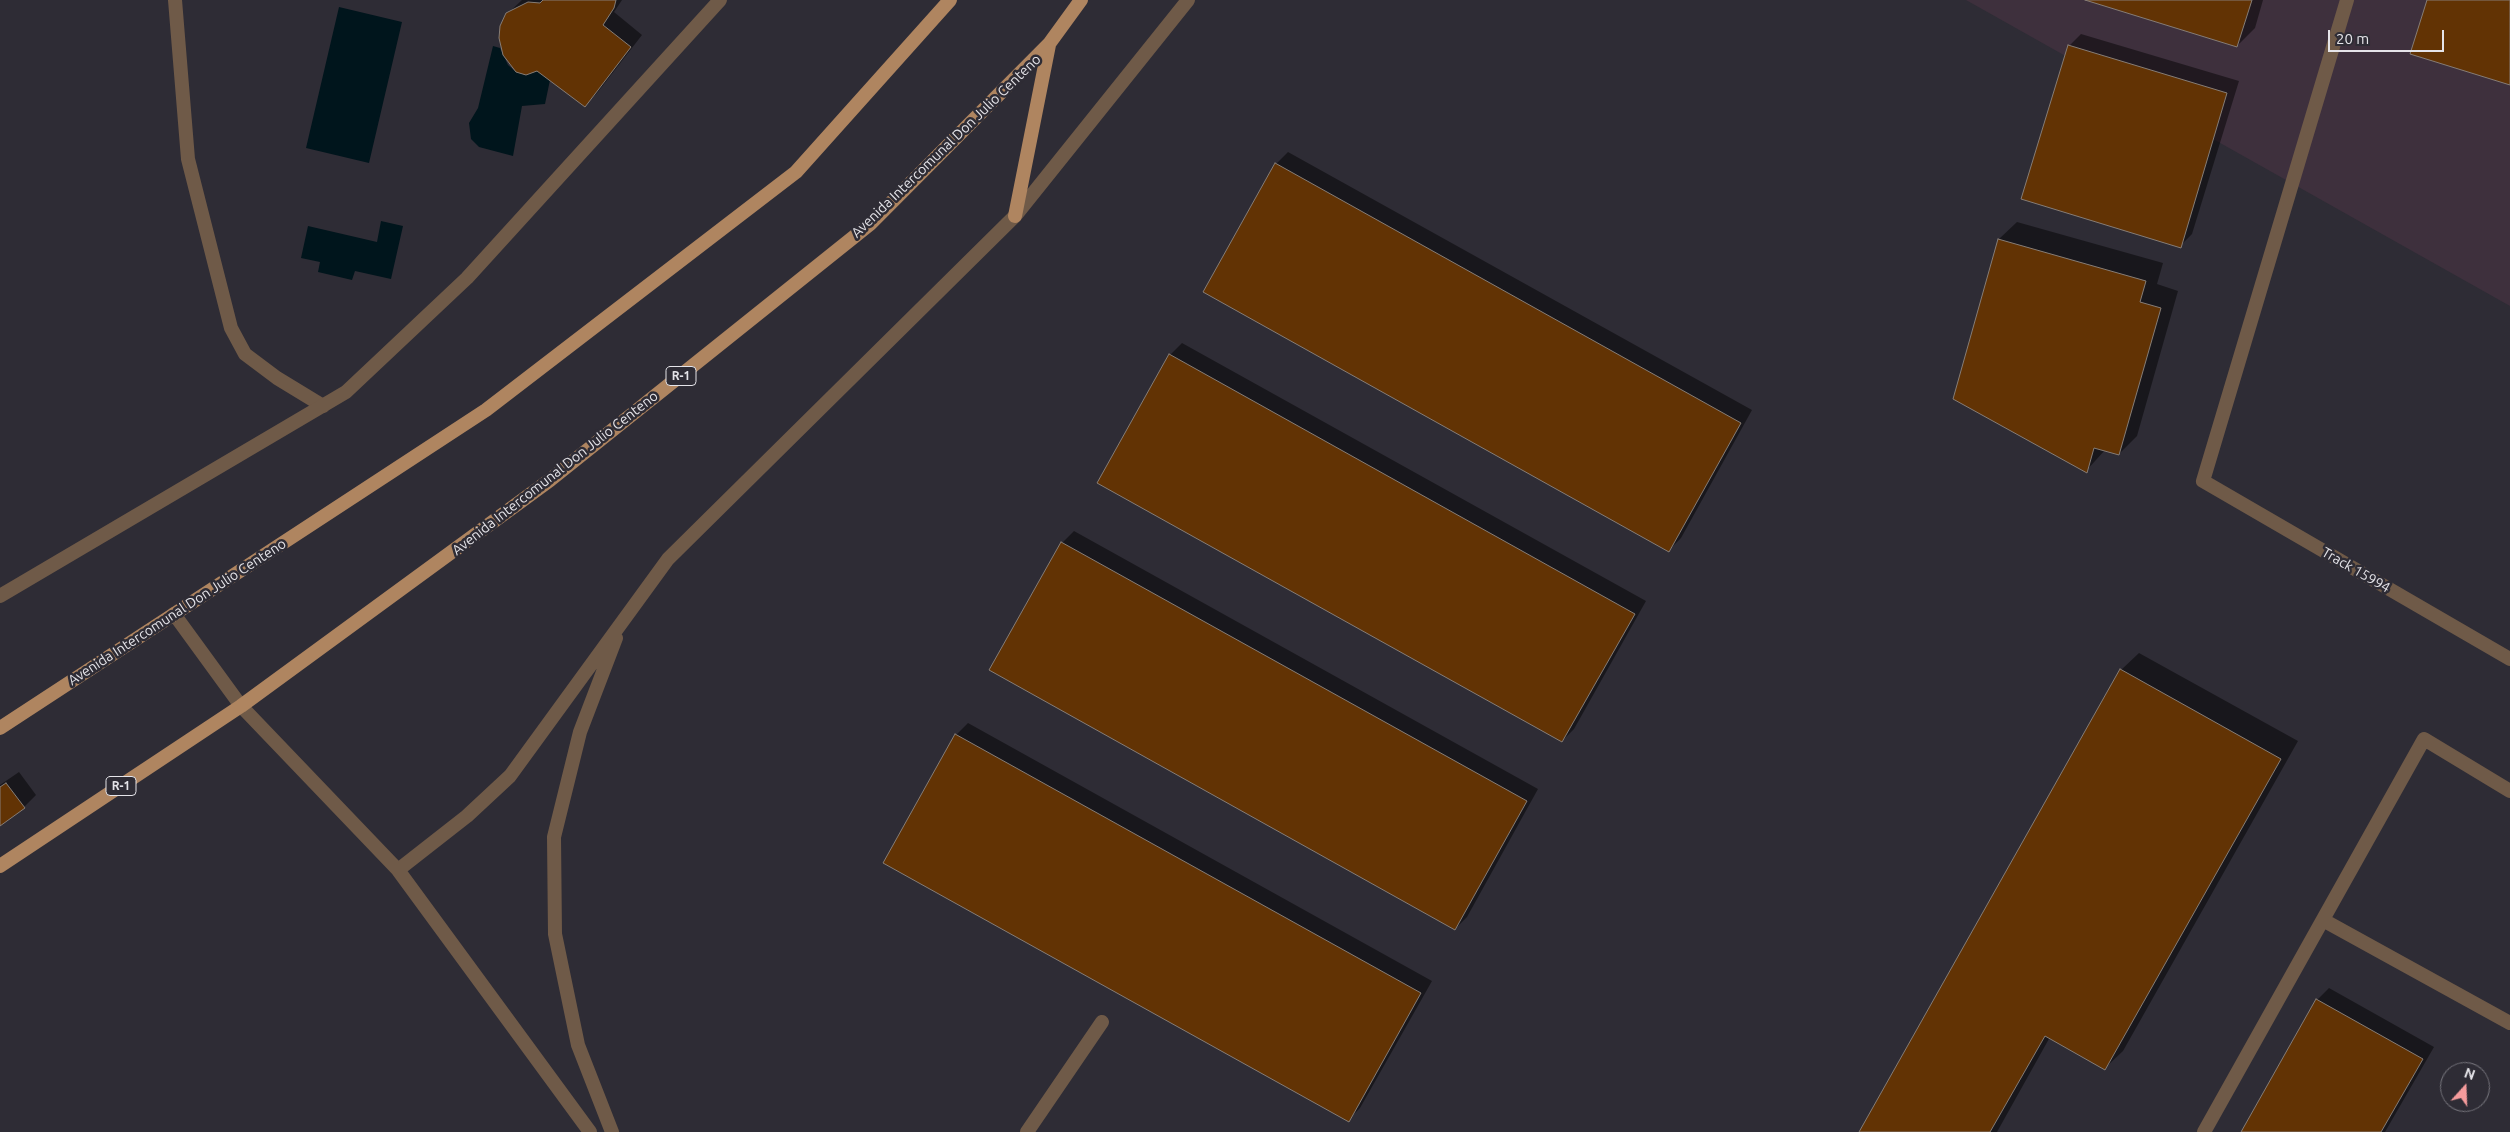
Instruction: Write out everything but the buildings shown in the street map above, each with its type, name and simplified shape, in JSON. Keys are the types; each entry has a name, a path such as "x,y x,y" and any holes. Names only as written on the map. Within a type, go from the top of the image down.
{"main road":[{"name":"Avenida Intercomunal Don Julio Centeno","path":"0,728 486,410 796,172 950,0"},
{"name":"Avenida Intercomunal Don Julio Centeno","path":"0,866 241,706 550,480 870,224 1049,44 1081,0"},
{"path":"1015,216 1049,44"}],"street":[{"path":"175,0 188,159 231,328 245,354 277,378 324,406"},
{"path":"0,596 346,392 467,278 720,0"},
{"path":"398,870 468,816 510,776 668,559 1015,216 1126,80 1188,0"},
{"name":"Track 15994","path":"2347,0 2203,481 2510,659"},
{"path":"174,614 241,706 398,870 590,1132"},
{"path":"612,1132 578,1044 555,934 554,837 580,732 623,621"},
{"path":"2204,1132 2424,739 2510,791"},
{"path":"2323,920 2510,1023"},
{"path":"1027,1132 1102,1022"}],"shaded area":[{"path":"1966,0 2510,0 2510,306"}],"water":[{"path":"339,7 402,22 369,163 306,148"},
{"path":"493,46 500,48 508,65 516,72 526,75 537,71 550,80 545,104 522,106 513,156 479,147 471,139 469,123 478,108"},
{"path":"381,221 403,226 391,279 355,271 352,280 318,272 320,262 301,258 308,226 377,242"}]}
